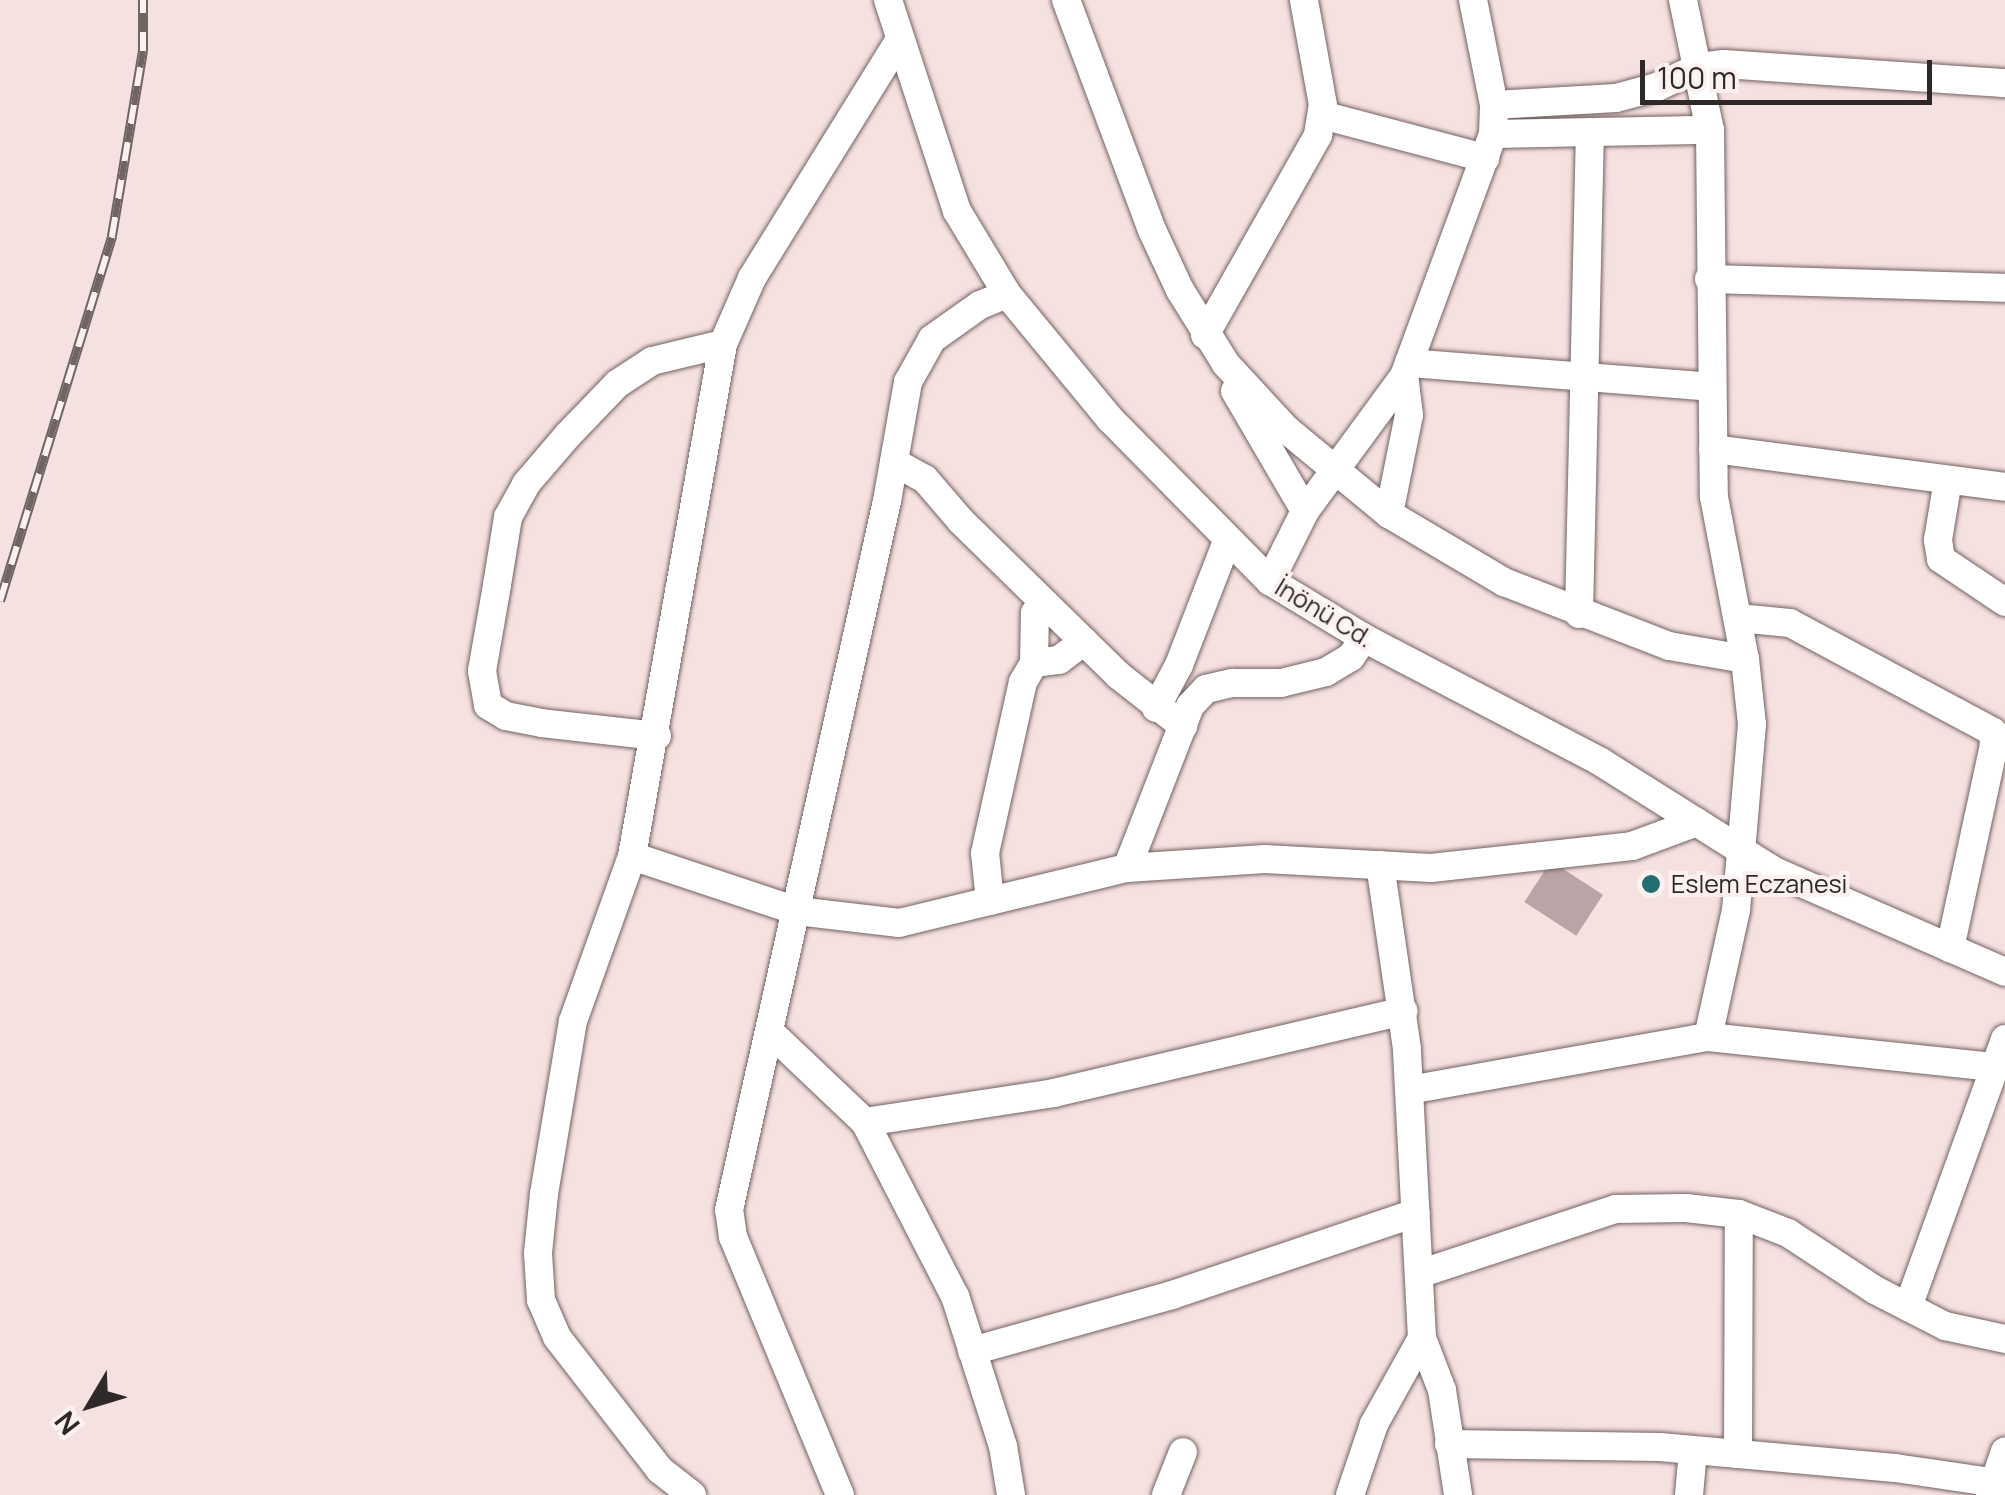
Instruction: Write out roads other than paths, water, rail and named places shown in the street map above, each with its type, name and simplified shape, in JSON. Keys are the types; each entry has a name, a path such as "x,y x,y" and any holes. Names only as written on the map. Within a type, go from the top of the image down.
{"street":[{"name":"İnönü Cd.","path":"888,0 957,211 1006,294 1110,419 1270,581 1364,638 1600,762 1774,871 2005,972"},
{"path":"1066,0 1152,230 1205,335 1266,410 1334,472 1389,514 1470,565 1579,614 1669,646 1745,660"},
{"path":"1205,335 1314,146 1322,115 1304,0"},
{"path":"1270,581 1305,511 1406,370 1489,146 1494,105 1473,0"},
{"path":"1683,0 1710,130 1714,497 1745,660 1752,750 1736,910 1708,1037"},
{"path":"692,1495 660,1470 557,1338 541,1300 538,1253 544,1194 573,1021 632,856 657,736 723,344 752,278 899,41"},
{"path":"1494,105 1616,98 1657,87 1699,68 1724,64 2005,82"},
{"path":"1322,115 1489,146 1590,132 1710,130"},
{"path":"1579,614 1590,132"},
{"path":"1709,279 2005,288"},
{"path":"837,1494 733,1237 729,1210 797,911 908,382 932,339 980,305 1006,294"},
{"path":"657,736 542,723 506,716 488,705 482,670 496,585 508,517 526,484 580,422 617,384 652,361 723,344"},
{"path":"1226,364 1235,392 1305,511"},
{"path":"1406,370 1712,387"},
{"path":"1389,514 1408,415 1406,370"},
{"path":"1713,449 2005,488"},
{"path":"894,462 925,479 1043,604 1156,708 1184,726"},
{"path":"1948,480 1938,540 1941,559 2005,602"},
{"path":"1156,708 1179,665 1227,541"},
{"path":"990,901 985,854 1023,682 1034,663 1035,613 1043,604"},
{"path":"1738,618 1790,623 1992,732 1995,780 1950,948"},
{"path":"1127,868 1190,706 1206,689 1233,683 1281,683 1326,672 1352,657 1364,638"},
{"path":"1034,663 1058,660 1084,641"},
{"path":"632,856 797,911 899,923 1127,868 1265,859 1431,868 1632,846 1697,822"},
{"path":"1380,866 1402,1011 1422,1338 1442,1390 1458,1495"},
{"path":"865,1122 1054,1093 1402,1011"},
{"path":"770,1032 865,1122 955,1296 1002,1446 1011,1495"},
{"path":"1409,1090 1708,1037 1995,1067"},
{"path":"1908,1307 2005,1039"},
{"path":"1419,1274 1616,1209 1686,1208 1739,1214 1788,1234 1944,1326 2005,1340"},
{"path":"972,1351 1172,1295 1416,1213"},
{"path":"1738,1454 1739,1214"},
{"path":"1350,1495 1374,1424 1422,1338"},
{"path":"1449,1444 1692,1450 1997,1487 2005,1451"},
{"path":"1689,1495 1692,1450"},
{"path":"1166,1495 1183,1452"}],"railway":[{"path":"0,601 112,236 143,51 143,0"}],"place":[{"name":"Eslem Eczanesi","path":"1651,884"}]}
